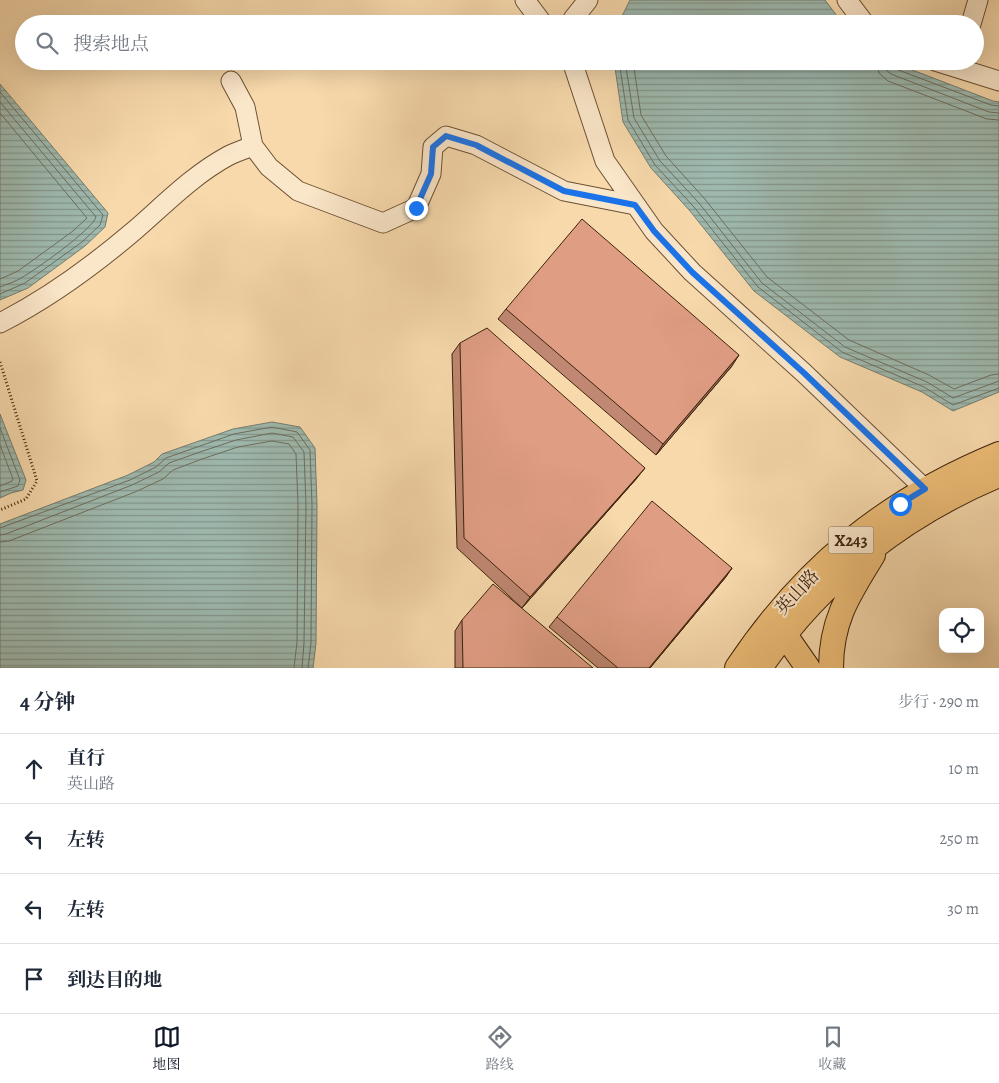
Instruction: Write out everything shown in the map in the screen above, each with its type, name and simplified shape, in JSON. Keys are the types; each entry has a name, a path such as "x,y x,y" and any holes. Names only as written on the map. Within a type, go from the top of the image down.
{"main road":[{"name":"英山路","path":"737,668 762,660 779,626 790,597 830,557 871,524 925,489 962,469 999,454"},
{"name":"英山路","path":"779,626 802,614 843,572 882,540 925,511 970,487 999,475"},
{"path":"831,668 831,642 838,620 846,600 882,540"},
{"path":"779,626 808,668"}],"street":[{"path":"526,0 537,15"},
{"path":"576,15 588,0"},
{"path":"847,0 858,15"},
{"path":"974,15 978,0"},
{"path":"575,70 605,161 654,231 692,272 804,373 925,489"},
{"path":"971,70 999,81"},
{"path":"232,81 244,108 253,146 269,167 298,192 383,223 416,208 431,174 433,147 446,136 476,145 564,191 635,205"},
{"path":"0,323 67,282 99,259 202,172 230,155 253,146"}],"path":[{"path":"0,362 37,481 26,499 0,510"}],"water":[{"path":"630,0 825,0 836,15 622,15"},
{"path":"615,70 912,70 999,102 999,392 953,411 922,392 840,357 754,291 690,211 651,168 623,122"},
{"path":"0,84 108,213 105,227 85,246 28,288 0,300"},
{"path":"0,414 26,480 23,490 0,498"},
{"path":"272,422 300,427 315,448 317,505 316,643 313,668 0,668 0,524 128,475 154,462 162,454 233,429"}],"building":[{"path":"582,219 739,355 663,444 506,309"},
{"path":"487,328 645,468 530,597 464,538 460,343"},
{"path":"652,501 732,568 649,668 618,668 557,617"},
{"path":"493,584 593,668 463,668 462,620"}],"route":[{"path":"416,208 431,174 433,147 446,136 476,145 564,191 635,205 654,231 692,272 804,373 925,489 900,504"}]}
